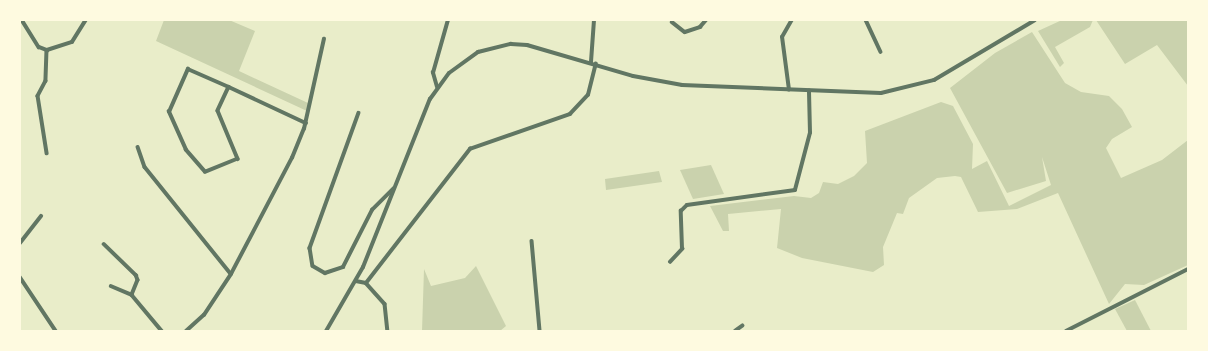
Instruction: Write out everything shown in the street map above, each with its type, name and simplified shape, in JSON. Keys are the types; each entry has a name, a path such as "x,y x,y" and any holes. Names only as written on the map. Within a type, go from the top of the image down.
{"street":[{"path":"22,20 39,47 47,50 72,42 86,20"},
{"path":"437,87 433,73 448,20"},
{"path":"591,62 594,20"},
{"path":"672,22 685,32 700,27 706,20"},
{"path":"788,90 782,37 792,20"},
{"path":"866,20 881,52"},
{"path":"326,331 356,281 393,189 437,87 449,73 478,52 511,44 551,49 596,64 678,84 881,93 922,84 959,67 1035,20"},
{"path":"186,331 204,315 231,274 275,194 306,123 324,39"},
{"path":"47,50 46,81 38,96 47,153"},
{"path":"366,284 470,149 570,114 588,95 596,64"},
{"path":"230,88 218,111 238,159 205,172 186,150 169,112 188,68 306,123"},
{"path":"670,262 682,248 682,211 687,205 795,190 810,133 809,91"},
{"path":"359,113 310,248 313,266 325,273 343,266 353,253 372,210 393,189"},
{"path":"138,147 145,167 231,274"},
{"path":"20,243 41,216"},
{"path":"532,241 540,331"},
{"path":"104,244 136,275 138,280 132,295"},
{"path":"1066,331 1188,269"},
{"path":"20,277 56,331"},
{"path":"356,281 366,284 385,304 388,331"},
{"path":"111,286 132,295 162,331"},
{"path":"736,331 742,326"}],"green space":[{"path":"164,20 229,20 255,31 239,71 308,103 307,111 156,41"},
{"path":"1062,20 1093,20 1090,27 1055,47 1064,63 1060,67 1038,31"},
{"path":"1096,20 1188,20 1188,86 1157,45 1125,64"},
{"path":"1032,32 1065,83 1081,92 1109,96 1122,109 1132,127 1112,139 1106,148 1121,178 1162,160 1188,140 1188,265 1144,285 1125,284 1109,304 1058,193 1017,209 978,212 961,177 955,176 937,178 909,198 903,214 897,213 883,247 884,265 873,272 802,258 777,248 781,209 728,214 729,231 723,231 710,206 794,196 811,198 819,193 823,182 838,184 854,176 867,163 865,131 941,102 953,106 973,144 972,169 987,161 1009,206 1051,185 1042,157 1046,181 1007,193 950,88 995,53"},
{"path":"711,165 724,194 693,199 680,170"},
{"path":"659,171 662,182 606,190 605,179"},
{"path":"476,266 506,326 500,331 422,331 424,269 431,286 465,278"},
{"path":"1135,300 1151,331 1127,331 1115,309"}]}
